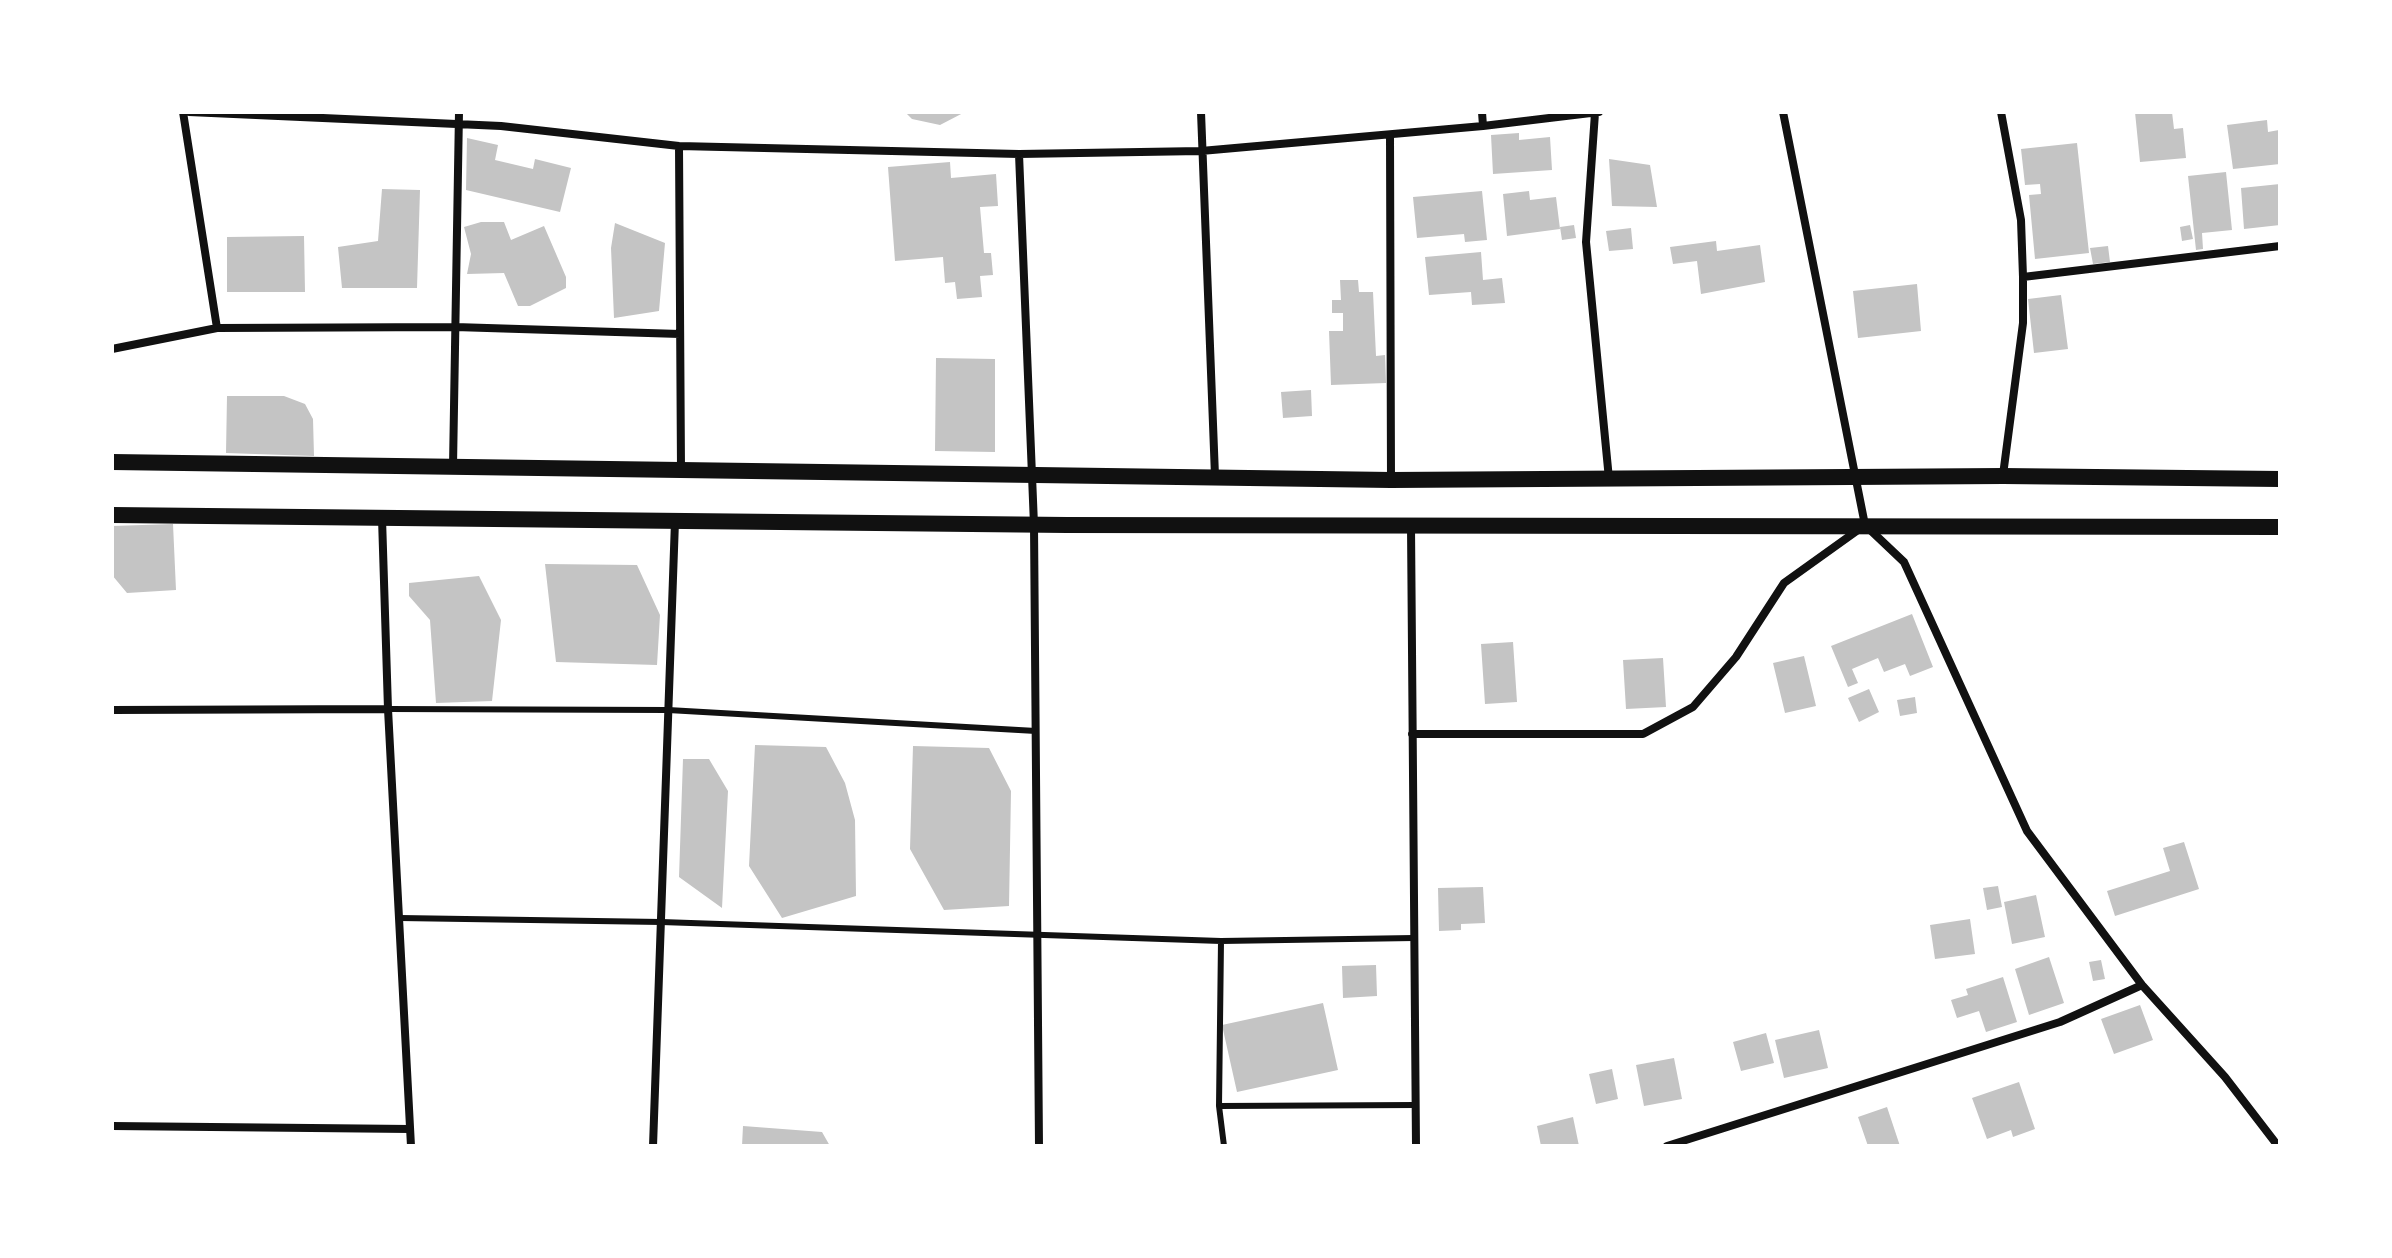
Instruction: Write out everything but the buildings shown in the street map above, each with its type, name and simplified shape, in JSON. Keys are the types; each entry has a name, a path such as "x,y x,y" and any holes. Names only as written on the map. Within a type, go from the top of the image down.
{"main road":[{"path":"112,462 1391,480 2003,476 2280,479"},
{"path":"112,515 1034,525 2280,527"}],"street":[{"path":"183,112 217,328"},
{"path":"189,112 501,126 679,146 1019,154 1201,151 1483,126 1597,112 1586,242 1609,480"},
{"path":"453,466 459,112"},
{"path":"1201,112 1215,476"},
{"path":"1482,112 1483,126"},
{"path":"1783,112 1865,525 1904,562 2027,831 2142,985 2225,1077 2278,1146"},
{"path":"2001,112 2021,220 2023,277 2023,323 2003,476"},
{"path":"1390,135 1391,480"},
{"path":"679,146 681,469"},
{"path":"1019,154 1034,525 1039,1146"},
{"path":"2023,277 2280,246"},
{"path":"112,349 217,328 455,327 680,334"},
{"path":"382,518 388,709 411,1146"},
{"path":"653,1146 675,521"},
{"path":"1412,734 1643,734 1693,707 1736,657 1784,583 1865,525"},
{"path":"1411,526 1416,1146"},
{"path":"112,710 388,709"},
{"path":"1667,1146 2060,1022 2142,985"},
{"path":"112,1126 410,1129"}],"lane":[{"path":"388,709 668,710 1036,731"},
{"path":"400,918 661,922 1221,941 1414,938"},
{"path":"1221,941 1219,1106 1224,1146"},
{"path":"1219,1106 1416,1105"}]}
